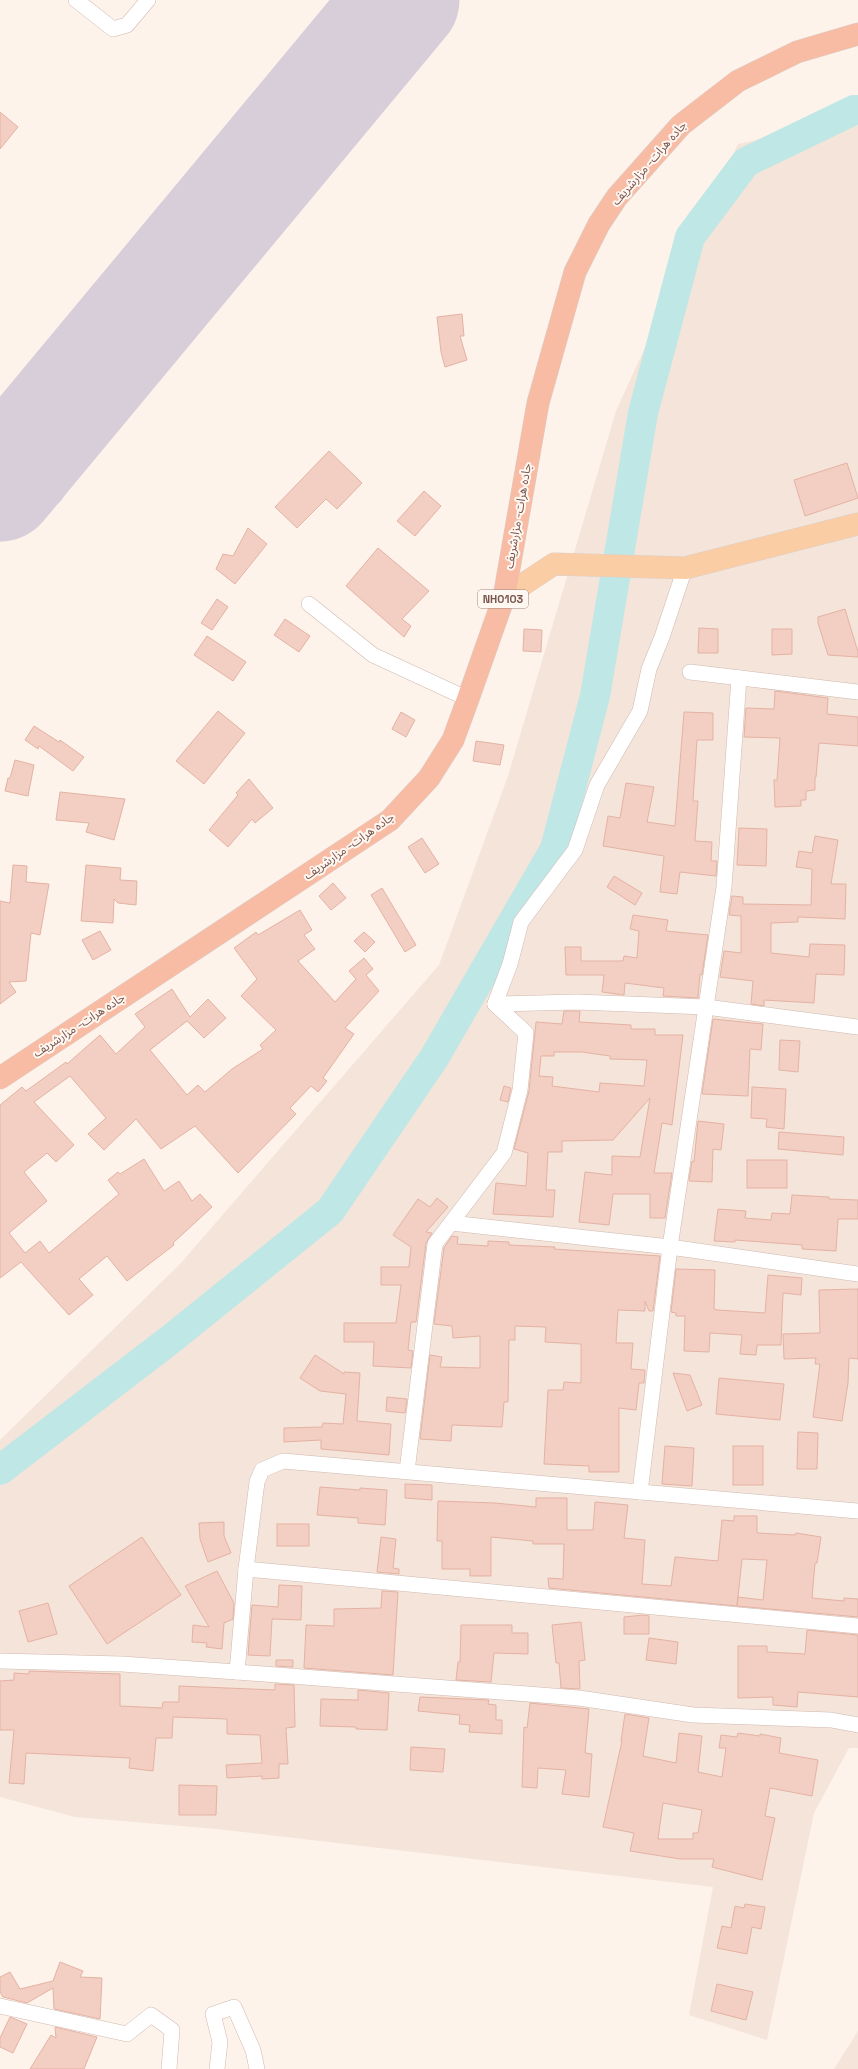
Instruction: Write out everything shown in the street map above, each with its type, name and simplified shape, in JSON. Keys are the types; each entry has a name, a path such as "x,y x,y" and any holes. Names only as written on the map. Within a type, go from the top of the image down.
{"highway":[{"name":"جاده هرات- مزارشریف","path":"0,1078 390,820 428,778 454,740 504,597 538,403 575,272 599,224 617,197 681,125 738,81 796,52 858,34"}],"main road":[{"path":"504,597 554,564 685,568 858,524"}],"street":[{"path":"76,0 113,29 127,25 148,0"},
{"path":"495,1004 510,964 521,922 575,850 597,784 640,711 650,669 685,568"},
{"path":"309,604 373,655 468,699"},
{"path":"690,672 858,692"},
{"path":"640,1492 670,1247 724,887 739,678"},
{"path":"495,1004 577,1002 706,1007 858,1027"},
{"path":"407,1471 435,1244 504,1153 520,1090 526,1033 495,1004"},
{"path":"451,1223 670,1247 858,1274"},
{"path":"237,1672 246,1569 257,1482 262,1470 283,1461 858,1511"},
{"path":"246,1569 858,1626"},
{"path":"0,1661 122,1664 237,1672 580,1698 693,1715 831,1720 858,1725"},
{"path":"0,2006 127,2034 151,2015 172,2030 169,2069"},
{"path":"217,2069 220,2042 213,2014 234,2007 253,2050 257,2069"}],"shaded area":[{"path":"858,120 858,1748 849,1748 814,1813 767,2040 689,2015 713,1887 217,1829 75,1817 0,1797 0,1440 180,1264 439,965 508,776 616,411 738,144"},
{"path":"858,2031 858,2069 834,2069"}],"building":[{"path":"0,112 18,127 0,149"},
{"path":"462,314 464,336 460,336 467,360 445,367 441,352 437,317"},
{"path":"329,451 362,483 337,509 326,499 297,528 275,507"},
{"path":"847,463 858,498 805,516 794,480"},
{"path":"424,491 441,506 415,536 397,521"},
{"path":"248,528 267,544 235,584 216,569 223,554 233,556"},
{"path":"378,548 429,591 402,619 411,626 404,637 346,586"},
{"path":"217,599 228,607 212,630 201,623"},
{"path":"845,609 858,652 858,657 828,655 818,623 818,617"},
{"path":"285,619 310,636 299,652 274,635"},
{"path":"699,628 718,629 718,653 698,653"},
{"path":"524,629 542,630 541,652 523,651"},
{"path":"772,629 792,629 792,654 772,655"},
{"path":"207,636 246,662 233,681 194,655"},
{"path":"775,691 828,698 827,714 858,717 858,746 819,743 815,790 806,791 806,800 801,800 801,806 775,807 774,780 777,780 780,738 744,737 746,708 774,709"},
{"path":"218,711 245,733 204,784 176,761"},
{"path":"401,712 415,720 406,737 392,729"},
{"path":"684,712 713,713 713,740 697,740 693,801 698,801 695,841 712,842 711,861 717,861 716,876 680,872 677,894 660,892 664,856 603,846 608,816 620,818 626,783 654,787 647,822 675,826"},
{"path":"34,726 59,742 60,740 84,757 73,771 39,746 38,749 25,740"},
{"path":"476,741 504,745 500,765 473,761"},
{"path":"15,760 34,765 28,796 5,791"},
{"path":"249,779 273,808 255,823 252,819 228,847 209,830 238,795 236,793"},
{"path":"60,792 125,799 114,840 86,832 89,823 56,820"},
{"path":"739,828 767,829 766,866 737,865"},
{"path":"815,836 838,840 831,884 846,884 845,919 798,917 798,922 771,923 771,953 809,957 810,944 845,945 844,975 816,974 814,1003 764,1000 764,1006 751,1004 753,981 720,977 724,951 741,953 741,916 729,915 732,896 743,897 743,904 811,905 812,869 796,867 799,851 812,853"},
{"path":"422,838 439,864 425,873 408,847"},
{"path":"13,865 27,866 26,882 49,884 40,935 31,933 26,981 9,982 16,992 0,1004 0,901 10,903"},
{"path":"86,865 121,868 120,880 137,881 136,905 118,903 114,899 113,923 81,921"},
{"path":"614,876 642,893 635,905 607,887"},
{"path":"333,883 346,898 331,910 319,896"},
{"path":"382,888 416,945 405,952 371,895"},
{"path":"300,910 312,930 304,935 315,949 298,961 335,1002 356,979 349,971 364,958 373,969 366,975 379,991 345,1028 354,1034 323,1078 327,1081 318,1092 311,1086 290,1108 296,1114 238,1173 195,1126 161,1149 136,1119 104,1150 88,1134 106,1118 70,1076 34,1102 74,1145 56,1162 47,1153 24,1172 47,1201 9,1233 25,1253 40,1241 49,1253 119,1194 108,1180 118,1172 120,1174 144,1159 164,1191 179,1181 192,1201 200,1194 212,1207 173,1243 174,1245 127,1281 107,1256 79,1279 93,1295 69,1315 21,1262 0,1278 0,1105 22,1087 26,1091 66,1062 67,1064 100,1035 116,1054 145,1027 135,1014 172,989 190,1017 208,999 226,1018 204,1038 187,1021 150,1050 187,1095 198,1085 205,1092 232,1069 263,1049 260,1045 276,1030 241,996 257,979 234,948 256,932 258,935"},
{"path":"633,915 668,920 666,931 708,935 702,975 700,974 698,998 663,996 664,988 625,983 624,995 602,992 604,975 566,975 565,947 581,947 581,961 623,961 624,956 637,958 639,931 630,929"},
{"path":"100,931 111,950 93,960 82,940"},
{"path":"364,932 375,942 365,952 354,941"},
{"path":"564,1011 580,1011 579,1022 631,1025 631,1029 655,1029 655,1035 683,1035 672,1125 662,1123 654,1173 672,1173 665,1218 650,1218 650,1194 613,1194 609,1225 579,1222 585,1172 612,1175 612,1156 640,1157 650,1098 613,1140 562,1141 562,1152 548,1152 546,1190 555,1190 553,1217 493,1214 496,1183 526,1186 528,1153 514,1149 529,1091 536,1022 562,1024","holes":["554,1052 582,1052 610,1056 610,1059 647,1060 644,1086 600,1083 599,1092 552,1086 553,1077 539,1076 541,1056 554,1056"]},
{"path":"713,1019 763,1024 761,1050 750,1049 748,1096 702,1094"},
{"path":"780,1040 800,1041 798,1072 779,1070"},
{"path":"504,1086 511,1088 508,1102 500,1100"},
{"path":"752,1087 786,1089 784,1129 766,1127 767,1119 751,1118"},
{"path":"698,1121 724,1124 721,1150 713,1149 712,1182 689,1181 692,1161 694,1162"},
{"path":"779,1132 844,1137 843,1155 778,1149"},
{"path":"747,1160 787,1160 787,1188 747,1188"},
{"path":"792,1195 858,1200 858,1219 838,1219 836,1251 802,1249 802,1245 735,1240 735,1242 714,1241 718,1209 746,1211 745,1218 771,1220 772,1213 790,1214"},
{"path":"437,1198 448,1207 426,1232 432,1233 426,1243 416,1322 411,1322 408,1350 413,1351 411,1368 373,1366 374,1342 344,1342 344,1323 396,1323 401,1285 381,1285 381,1267 409,1267 411,1247 393,1235 418,1199 430,1207"},
{"path":"452,1236 458,1237 457,1244 488,1246 488,1241 509,1242 509,1245 555,1247 554,1249 660,1256 653,1311 649,1311 645,1301 645,1311 618,1310 616,1343 633,1343 631,1369 645,1370 644,1383 639,1383 636,1410 619,1408 619,1472 589,1472 589,1466 544,1464 548,1390 563,1390 564,1382 581,1383 581,1344 545,1342 546,1327 515,1326 515,1340 509,1340 508,1402 504,1402 502,1427 452,1425 451,1441 420,1439 430,1355 442,1357 440,1367 480,1368 480,1336 453,1338 452,1326 434,1324 444,1248"},
{"path":"676,1269 715,1270 714,1309 718,1310 765,1313 768,1275 802,1278 801,1295 783,1293 781,1345 757,1345 756,1355 740,1354 742,1335 710,1333 709,1352 684,1351 685,1316 676,1316 676,1313 671,1312"},
{"path":"858,1289 858,1359 849,1358 848,1383 842,1421 813,1417 820,1364 815,1364 816,1358 784,1359 783,1334 820,1333 819,1290"},
{"path":"315,1355 344,1374 344,1372 360,1373 357,1421 391,1424 389,1455 321,1449 321,1440 284,1442 284,1428 322,1427 323,1423 343,1424 346,1394 320,1391 300,1378"},
{"path":"673,1373 690,1375 702,1405 687,1411"},
{"path":"719,1378 784,1384 780,1420 716,1414"},
{"path":"387,1397 407,1399 405,1413 386,1411"},
{"path":"798,1432 818,1433 817,1469 797,1469"},
{"path":"665,1446 694,1448 692,1486 662,1484"},
{"path":"733,1446 763,1446 763,1485 733,1485"},
{"path":"405,1484 432,1485 432,1500 405,1498"},
{"path":"320,1487 360,1490 360,1488 387,1490 385,1525 358,1523 358,1518 317,1515"},
{"path":"536,1498 567,1498 567,1530 593,1530 595,1502 628,1505 624,1538 645,1540 642,1584 671,1586 675,1557 718,1561 722,1520 734,1521 734,1516 757,1516 757,1533 795,1535 796,1533 821,1537 817,1563 815,1563 812,1598 844,1601 844,1598 858,1599 858,1617 737,1606 549,1588 548,1578 563,1579 564,1544 533,1544 533,1541 491,1537 491,1576 470,1576 470,1569 442,1569 442,1541 437,1541 438,1501 495,1503 536,1507","holes":["742,1559 767,1560 763,1600 738,1597 737,1606"]},
{"path":"224,1522 224,1536 231,1553 208,1562 200,1539 199,1523"},
{"path":"277,1524 309,1524 309,1546 277,1546"},
{"path":"142,1537 181,1595 107,1644 69,1586"},
{"path":"381,1537 396,1539 393,1568 399,1569 399,1574 377,1572"},
{"path":"217,1571 234,1603 233,1619 224,1623 222,1649 206,1647 207,1643 192,1642 193,1625 209,1627 185,1586"},
{"path":"279,1585 302,1586 301,1620 272,1619 270,1656 248,1655 252,1605 278,1607"},
{"path":"382,1591 398,1592 393,1675 304,1668 306,1625 334,1626 334,1609 381,1608"},
{"path":"48,1603 57,1634 28,1642 19,1611"},
{"path":"643,1615 649,1616 649,1634 624,1634 624,1617"},
{"path":"581,1622 585,1660 579,1661 580,1689 561,1688 559,1663 556,1663 552,1625"},
{"path":"461,1625 512,1625 512,1633 528,1633 528,1654 494,1653 491,1682 456,1680 458,1662 460,1662"},
{"path":"807,1630 858,1635 858,1697 798,1692 797,1707 773,1705 773,1697 738,1698 738,1646 767,1646 767,1652 805,1654"},
{"path":"649,1638 678,1642 676,1664 646,1660"},
{"path":"276,1660 293,1660 293,1667 276,1666"},
{"path":"29,1671 120,1674 120,1706 162,1708 163,1702 179,1702 179,1686 275,1690 275,1684 294,1685 295,1727 286,1728 288,1764 279,1764 279,1778 262,1779 262,1776 227,1778 226,1765 262,1763 260,1735 227,1734 227,1719 173,1717 172,1738 156,1738 153,1771 129,1768 130,1758 26,1753 24,1784 9,1783 14,1730 0,1730 0,1681 14,1680 14,1673 29,1674"},
{"path":"358,1690 389,1693 387,1730 320,1726 321,1699 358,1700"},
{"path":"420,1697 489,1700 488,1704 496,1705 496,1720 502,1720 502,1734 469,1732 470,1725 459,1724 460,1715 418,1711"},
{"path":"530,1703 589,1709 585,1753 592,1754 589,1797 562,1794 566,1770 538,1768 537,1788 522,1787 524,1727 527,1728"},
{"path":"625,1714 649,1718 643,1756 676,1763 679,1733 702,1736 698,1772 722,1777 726,1748 719,1748 721,1735 737,1737 738,1733 760,1736 760,1734 781,1738 779,1753 818,1760 812,1796 770,1788 765,1816 775,1818 762,1880 712,1867 714,1859 680,1859 630,1851 634,1833 603,1827 621,1741","holes":["663,1803 702,1810 698,1833 693,1833 693,1839 658,1839"]},
{"path":"411,1747 445,1749 443,1772 410,1770"},
{"path":"179,1785 217,1786 216,1815 179,1815"},
{"path":"745,1904 765,1907 761,1929 752,1927 747,1954 717,1948 722,1926 731,1928 735,1906 744,1908"},
{"path":"60,1962 83,1971 80,1977 102,1978 100,2019 54,2009 53,1988 27,2003 3,1997 0,1992 0,1977 10,1972 20,1989 53,1981"},
{"path":"717,1984 753,1992 746,2020 711,2011"},
{"path":"10,2017 27,2024 13,2053 0,2047 0,2038"},
{"path":"55,2027 97,2037 84,2069 30,2069 51,2035 56,2038"}],"waterway":[{"path":"0,1470 171,1339 330,1211 434,1058 555,849 595,696 643,413 690,237 746,162 854,110 858,110"}],"taxiway":[{"path":"18,463 44,486"}],"runway":[{"path":"0,485 403,0"}]}
